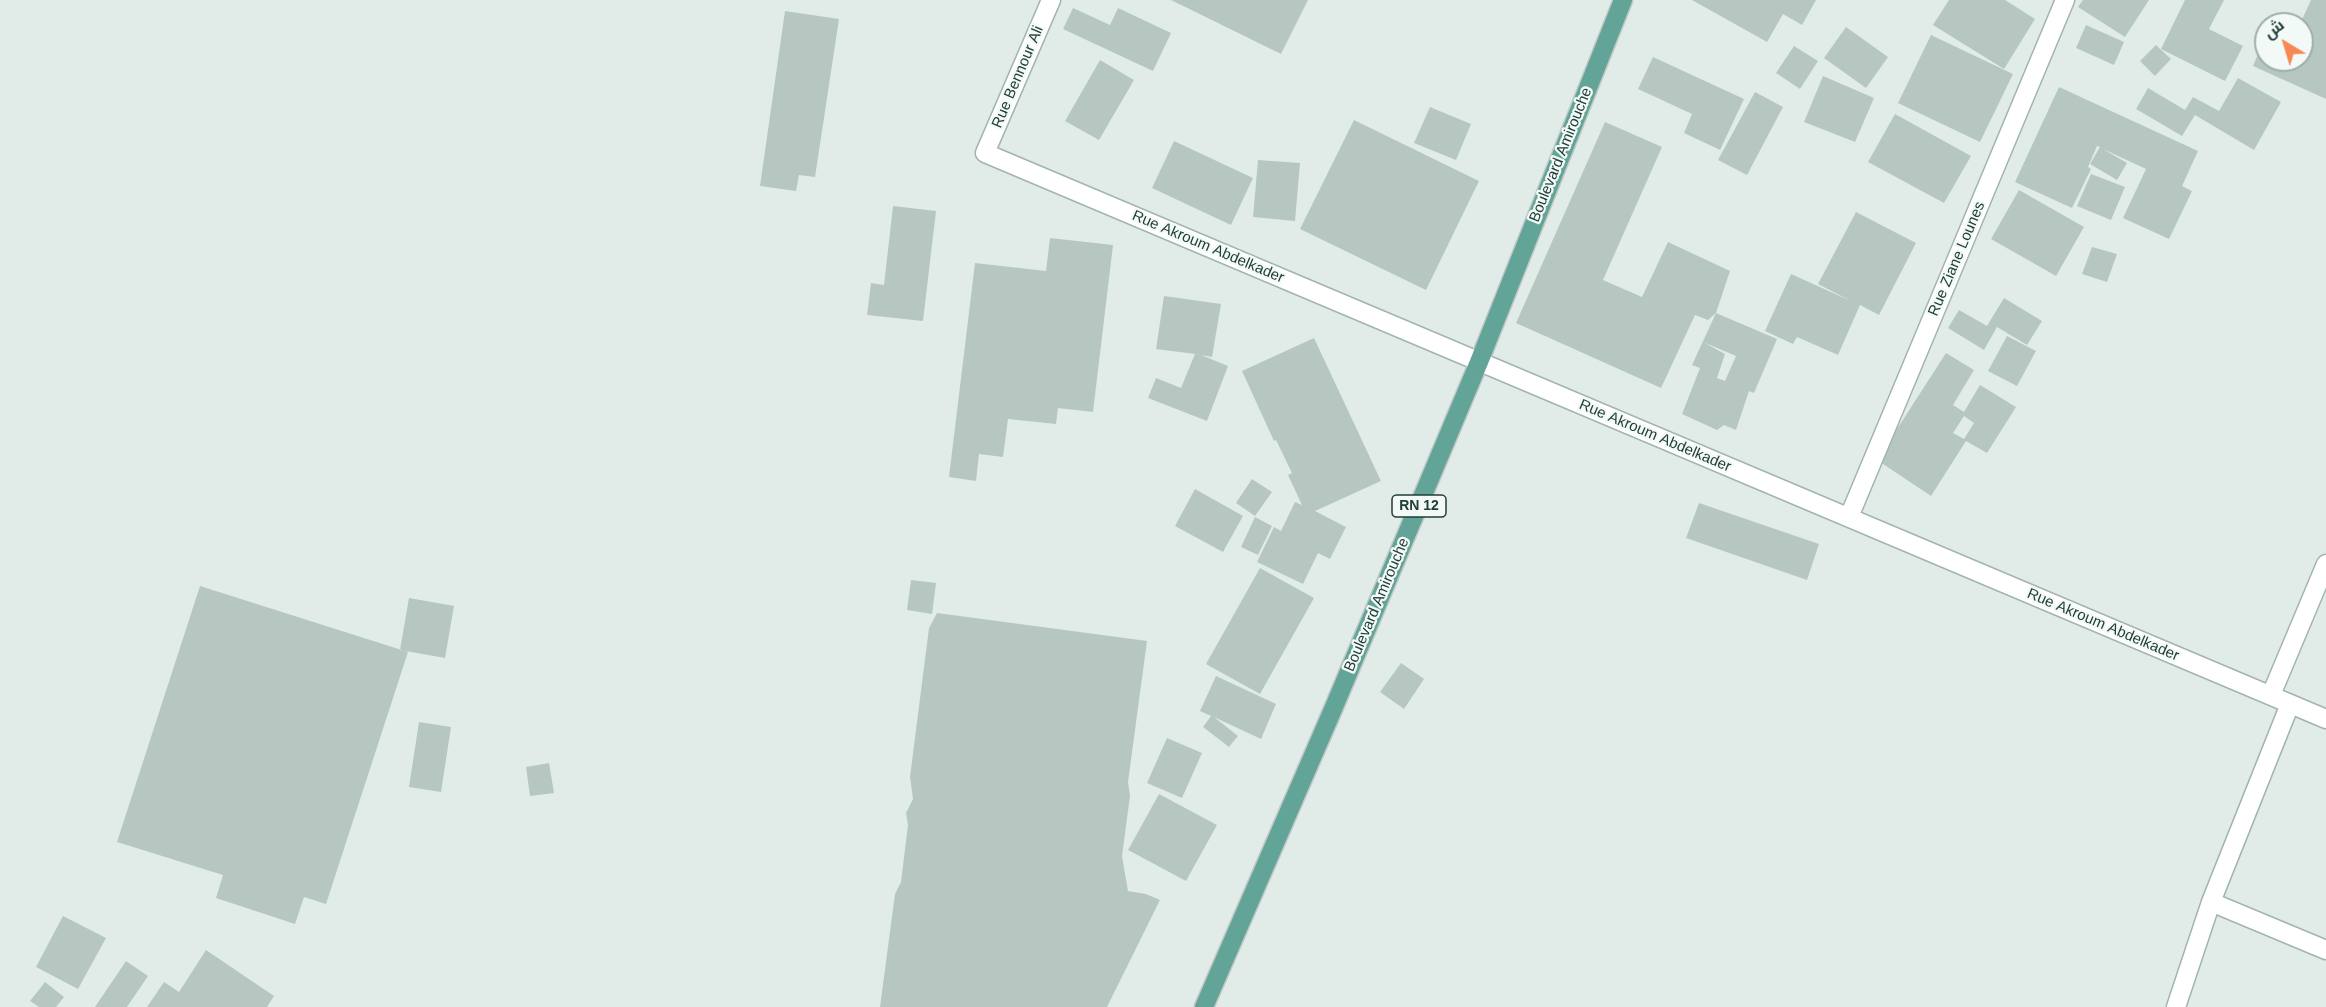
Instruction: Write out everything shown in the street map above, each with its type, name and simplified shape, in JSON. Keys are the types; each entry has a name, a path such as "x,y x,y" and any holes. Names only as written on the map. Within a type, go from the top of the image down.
{"main road":[{"name":"Boulevard Amirouche","path":"1204,1007 1334,708 1479,362 1623,0"}],"street":[{"name":"Rue Bennour Ali","path":"985,153 1051,0"},
{"name":"Rue Ziane Lounes","path":"1849,518 2065,0"},
{"name":"Rue Akroum Abdelkader","path":"985,153 2326,719"},
{"path":"2271,695 2326,564"},
{"path":"2176,1007 2211,902 2290,704"},
{"path":"2211,902 2326,950"}],"building":[{"path":"1171,0 1308,0 1281,54"},
{"path":"1692,0 1816,0 1802,25 1783,14 1767,42"},
{"path":"1949,0 2005,0 2035,19 2004,69 1933,25"},
{"path":"2083,0 2149,0 2125,37 2078,7"},
{"path":"2185,0 2224,0 2209,29 2243,46 2225,81 2161,49"},
{"path":"2311,0 2326,0 2326,99 2266,72 2314,72 2314,12 2306,12"},
{"path":"1073,8 1110,25 1118,8 1171,33 1153,71 1063,29"},
{"path":"785,11 839,19 815,177 799,175 796,191 760,186"},
{"path":"2086,25 2124,42 2114,65 2076,48"},
{"path":"1846,27 1888,57 1866,88 1824,58"},
{"path":"1931,35 2013,74 1980,142 1898,103"},
{"path":"2156,45 2171,59 2155,76 2140,61"},
{"path":"1794,46 1818,61 1800,89 1776,73"},
{"path":"1653,57 1744,99 1720,150 1684,133 1692,114 1638,89"},
{"path":"1100,60 1134,80 1099,140 1065,121"},
{"path":"1823,76 1874,98 1855,142 1804,122"},
{"path":"2238,78 2281,102 2254,150 2195,115 2182,136 2136,109 2148,88 2185,110 2193,97 2219,111"},
{"path":"2059,87 2198,151 2182,186 2192,191 2169,239 2123,218 2146,169 2103,149 2127,163 2117,180 2090,164 2100,147 2097,146 2088,167 2091,169 2072,208 2015,182"},
{"path":"1755,92 1783,107 1747,175 1718,160"},
{"path":"1430,107 1471,124 1456,160 1414,143"},
{"path":"1895,114 1971,156 1944,203 1868,162"},
{"path":"1354,120 1479,181 1426,290 1300,229"},
{"path":"1605,122 1662,147 1603,280 1642,297 1668,242 1730,271 1716,313 1708,320 1695,315 1661,388 1516,323"},
{"path":"1174,141 1253,178 1231,225 1152,188"},
{"path":"1258,160 1300,163 1295,221 1253,217"},
{"path":"2091,174 2125,187 2111,220 2077,206"},
{"path":"2019,190 2084,227 2056,276 1991,239"},
{"path":"893,206 936,211 923,321 867,315 871,283 884,285"},
{"path":"1856,212 1916,243 1879,315 1860,305 1838,355 1797,337 1793,344 1765,331 1791,274 1851,301 1818,284"},
{"path":"1050,238 1113,245 1093,412 1058,408 1056,424 1008,419 1003,457 979,454 976,481 949,477 975,263 1046,271"},
{"path":"2092,247 2117,254 2107,282 2082,274"},
{"path":"1164,296 1221,304 1212,357 1201,355 1228,366 1207,421 1148,398 1156,378 1181,388 1195,354 1156,349"},
{"path":"2004,298 2042,321 2027,345 1997,327 1984,350 1948,328 1959,310 1987,326"},
{"path":"1716,313 1777,339 1754,393 1749,391 1736,430 1724,425 1717,430 1682,414 1700,368 1692,365","holes":["1703,342 1736,356 1725,381 1717,378 1725,354"]},
{"path":"2007,336 2036,351 2017,386 1988,371"},
{"path":"1314,338 1381,481 1315,511 1346,527 1330,559 1318,553 1303,584 1257,562 1274,527 1281,531 1295,502 1302,505 1288,475 1292,473 1276,440 1274,441 1242,371"},
{"path":"1946,353 1974,370 1953,405 1964,412 1980,385 2016,407 1987,453 1966,441 1931,496 1877,460","holes":["1964,416 1974,423 1964,439 1953,433"]},
{"path":"1252,479 1272,492 1255,516 1236,503"},
{"path":"1195,489 1243,516 1223,552 1175,526"},
{"path":"1699,503 1819,544 1807,580 1686,538"},
{"path":"1255,517 1272,526 1258,555 1241,547"},
{"path":"1260,568 1314,598 1260,694 1206,664"},
{"path":"911,580 936,583 932,614 907,610"},
{"path":"200,586 408,652 326,904 304,897 295,924 216,898 223,875 117,842"},
{"path":"409,598 454,606 445,658 400,650"},
{"path":"937,613 1147,641 1128,782 1130,796 1122,856 1128,891 1146,894 1160,900 1107,1007 880,1007 895,894 901,882 908,825 906,813 913,799 910,777 929,628"},
{"path":"1401,663 1424,679 1404,709 1380,692"},
{"path":"1216,676 1276,704 1261,739 1214,717 1238,736 1229,747 1203,727 1211,716 1200,711"},
{"path":"419,722 451,727 441,792 409,787"},
{"path":"1167,738 1202,753 1182,798 1147,783"},
{"path":"549,763 554,793 530,796 526,767"},
{"path":"1159,794 1217,825 1186,881 1128,850"},
{"path":"63,916 106,938 78,989 36,967"},
{"path":"206,950 274,996 267,1007 147,1007 164,982 179,992"},
{"path":"126,961 148,976 127,1007 95,1007"},
{"path":"45,982 64,997 56,1007 39,1007 30,1001"}]}
